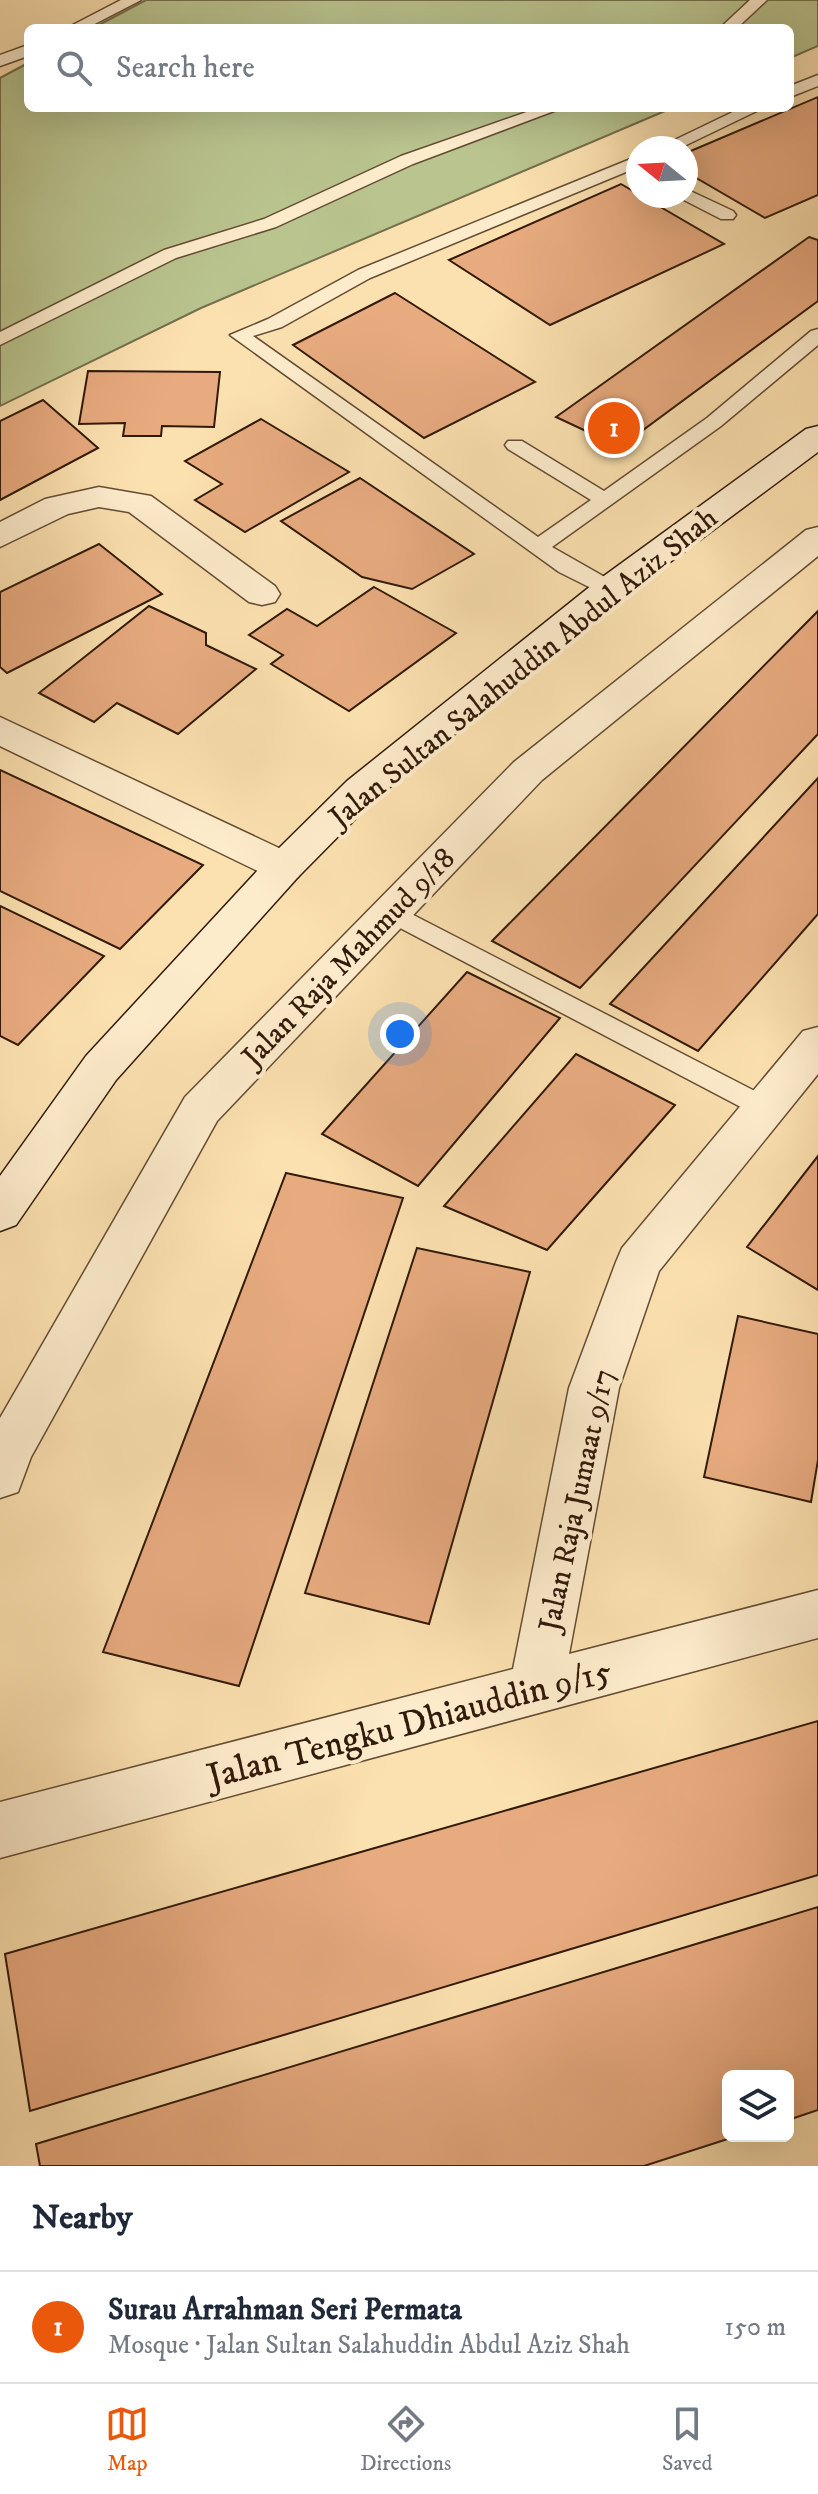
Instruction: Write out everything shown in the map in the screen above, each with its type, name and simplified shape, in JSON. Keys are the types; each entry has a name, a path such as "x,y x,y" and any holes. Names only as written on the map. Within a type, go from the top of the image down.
{"street":[{"name":"Jalan Sultan Salahuddin Abdul Aziz Shah","path":"0,1212 101,1068 284,867 361,790 610,589 818,436"},
{"path":"0,536 57,506 99,497 139,503 262,594"},
{"name":"Jalan Raja Mahmud 9/18","path":"0,1476 7,1452 201,1109 528,771 818,538"},
{"path":"0,730 284,867"},
{"name":"Jalan Raja Jumaat 9/17","path":"536,1688 594,1388 639,1262 818,1043"},
{"name":"Jalan Tengku Dhiauddin 9/15","path":"0,1830 818,1614"}],"lane":[{"path":"83,24 133,0"},
{"path":"732,24 759,0"},
{"path":"0,61 24,52"},
{"path":"794,90 818,80"},
{"path":"0,339 25,330 170,254 270,223 407,160 543,112"},
{"path":"693,136 746,112"},
{"path":"610,589 566,567 541,545 239,335 275,323 364,274 626,168"},
{"path":"698,200 727,215"},
{"path":"541,545 714,422 818,335"},
{"path":"515,445 605,500"},
{"path":"392,913 765,1108"}],"green space":[{"path":"146,0 818,0 818,46 794,56 794,24 101,24"},
{"path":"24,65 24,112 663,112 201,308 0,406 0,78"}],"building":[{"path":"818,97 818,195 765,218 698,179 698,148 783,112 794,112 794,107"},
{"path":"621,184 626,187 626,208 662,208 724,244 550,325 449,260"},
{"path":"809,237 818,240 818,301 620,447 556,417"},
{"path":"395,293 535,382 424,438 293,345"},
{"path":"88,371 220,372 214,427 162,426 161,436 123,436 125,423 79,424"},
{"path":"43,400 98,448 0,500 0,421"},
{"path":"261,419 349,472 245,532 195,500 222,484 185,461"},
{"path":"360,478 474,554 412,589 362,577 281,521"},
{"path":"99,544 162,594 7,673 0,667 0,592"},
{"path":"374,587 456,633 349,711 271,664 283,655 249,635 287,609 317,626"},
{"path":"149,606 206,633 206,645 256,669 178,734 117,703 94,722 39,693"},
{"path":"818,611 818,734 580,988 492,941"},
{"path":"0,770 203,865 120,949 0,891"},
{"path":"818,778 818,914 698,1051 610,1004"},
{"path":"0,906 104,956 18,1045 0,1036"},
{"path":"467,972 560,1018 418,1186 322,1134"},
{"path":"576,1054 675,1105 547,1250 444,1206"},
{"path":"818,1156 818,1290 747,1247"},
{"path":"286,1173 403,1198 239,1686 103,1652"},
{"path":"417,1248 530,1272 429,1624 305,1593"},
{"path":"738,1316 818,1334 818,1460 811,1502 704,1477"},
{"path":"818,1721 818,1875 30,2111 5,1954"},
{"path":"818,1907 818,2110 794,2118 794,2070 722,2070 722,2141 644,2166 40,2166 36,2144"}],"place":[{"name":"Surau Arrahman Seri Permata","path":"614,428"}]}
